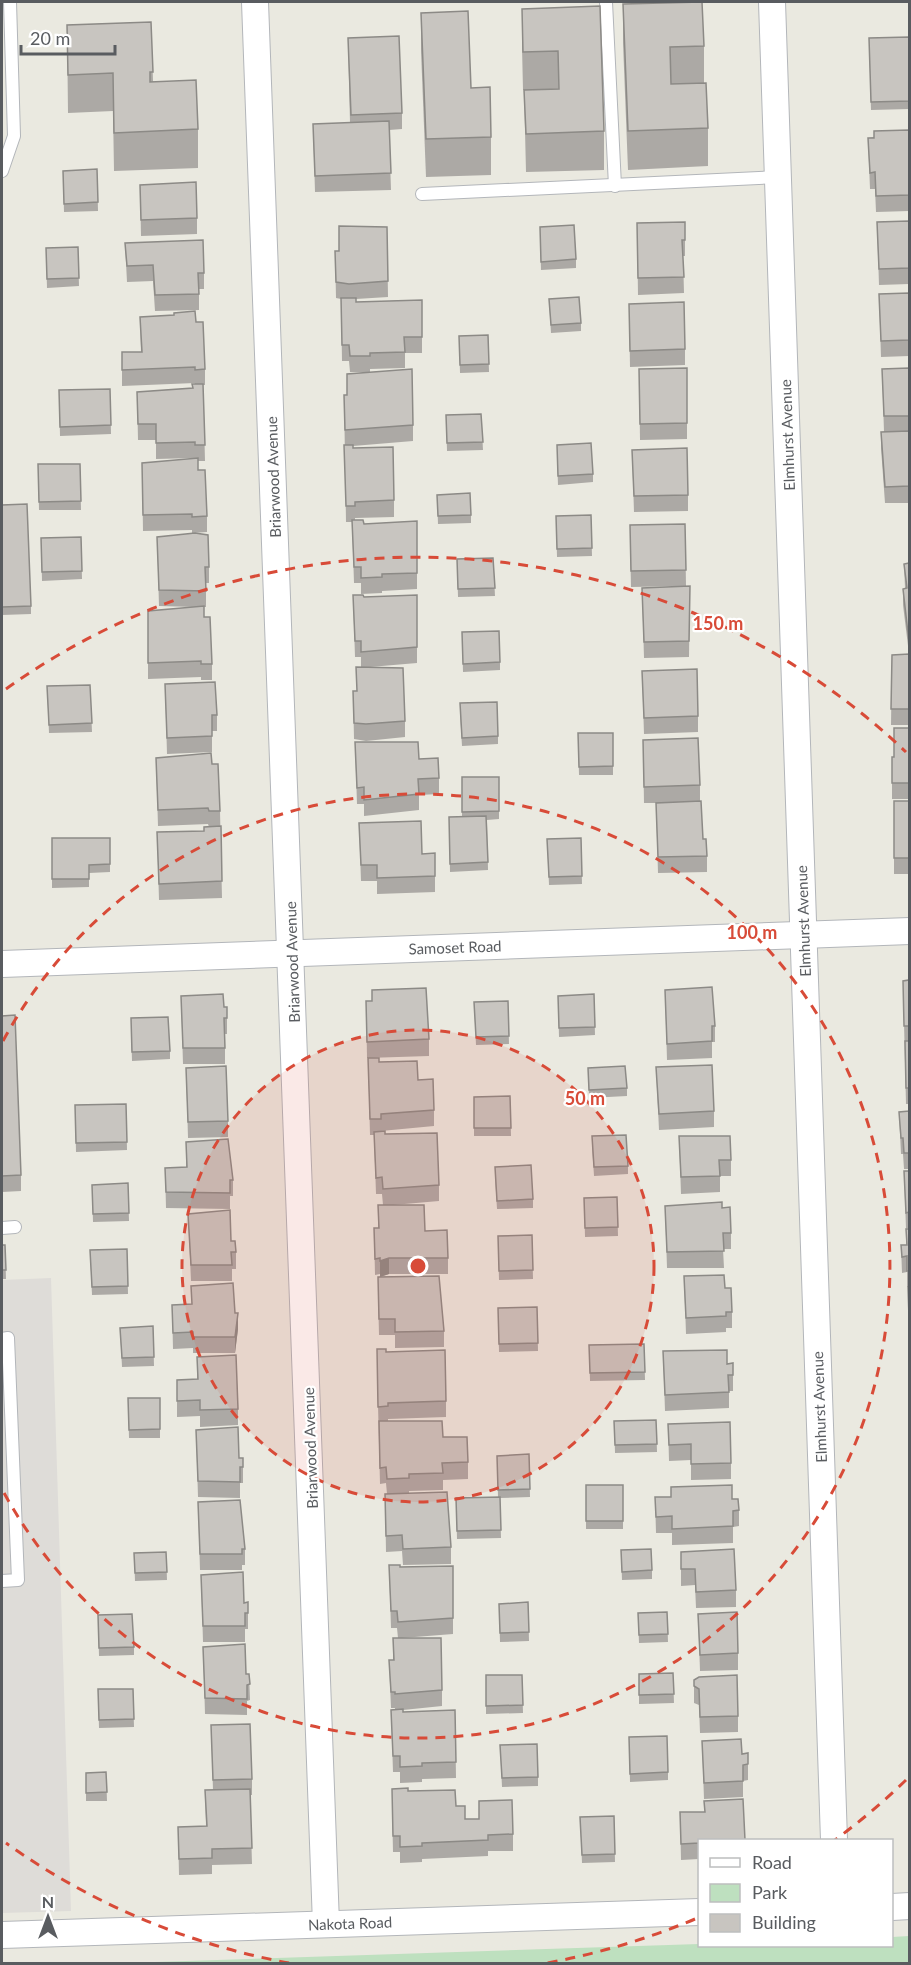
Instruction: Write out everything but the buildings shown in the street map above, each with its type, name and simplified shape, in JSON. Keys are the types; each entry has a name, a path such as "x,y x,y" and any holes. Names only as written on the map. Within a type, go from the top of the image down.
{"street":[{"name":"Briarwood Avenue","path":"255,2 292,953 326,1924"},
{"name":"Elmhurst Avenue","path":"772,2 834,1839"},
{"name":"Samoset Road","path":"2,964 909,931"},
{"path":"893,1906 909,1906"},
{"name":"Nakota Road","path":"2,1935 698,1912"}],"lane":[{"path":"2,171 14,135 10,2"},
{"path":"606,2 615,186"},
{"path":"422,194 778,177"},
{"path":"2,1228 15,1227"},
{"path":"2,1339 8,1338 18,1580 2,1581"}],"shaded area":[{"path":"51,1278 71,1911 2,1913 2,1280"}],"green space":[{"path":"909,1936 909,1964 124,1963 698,1944 698,1947 893,1947 893,1937"}]}
